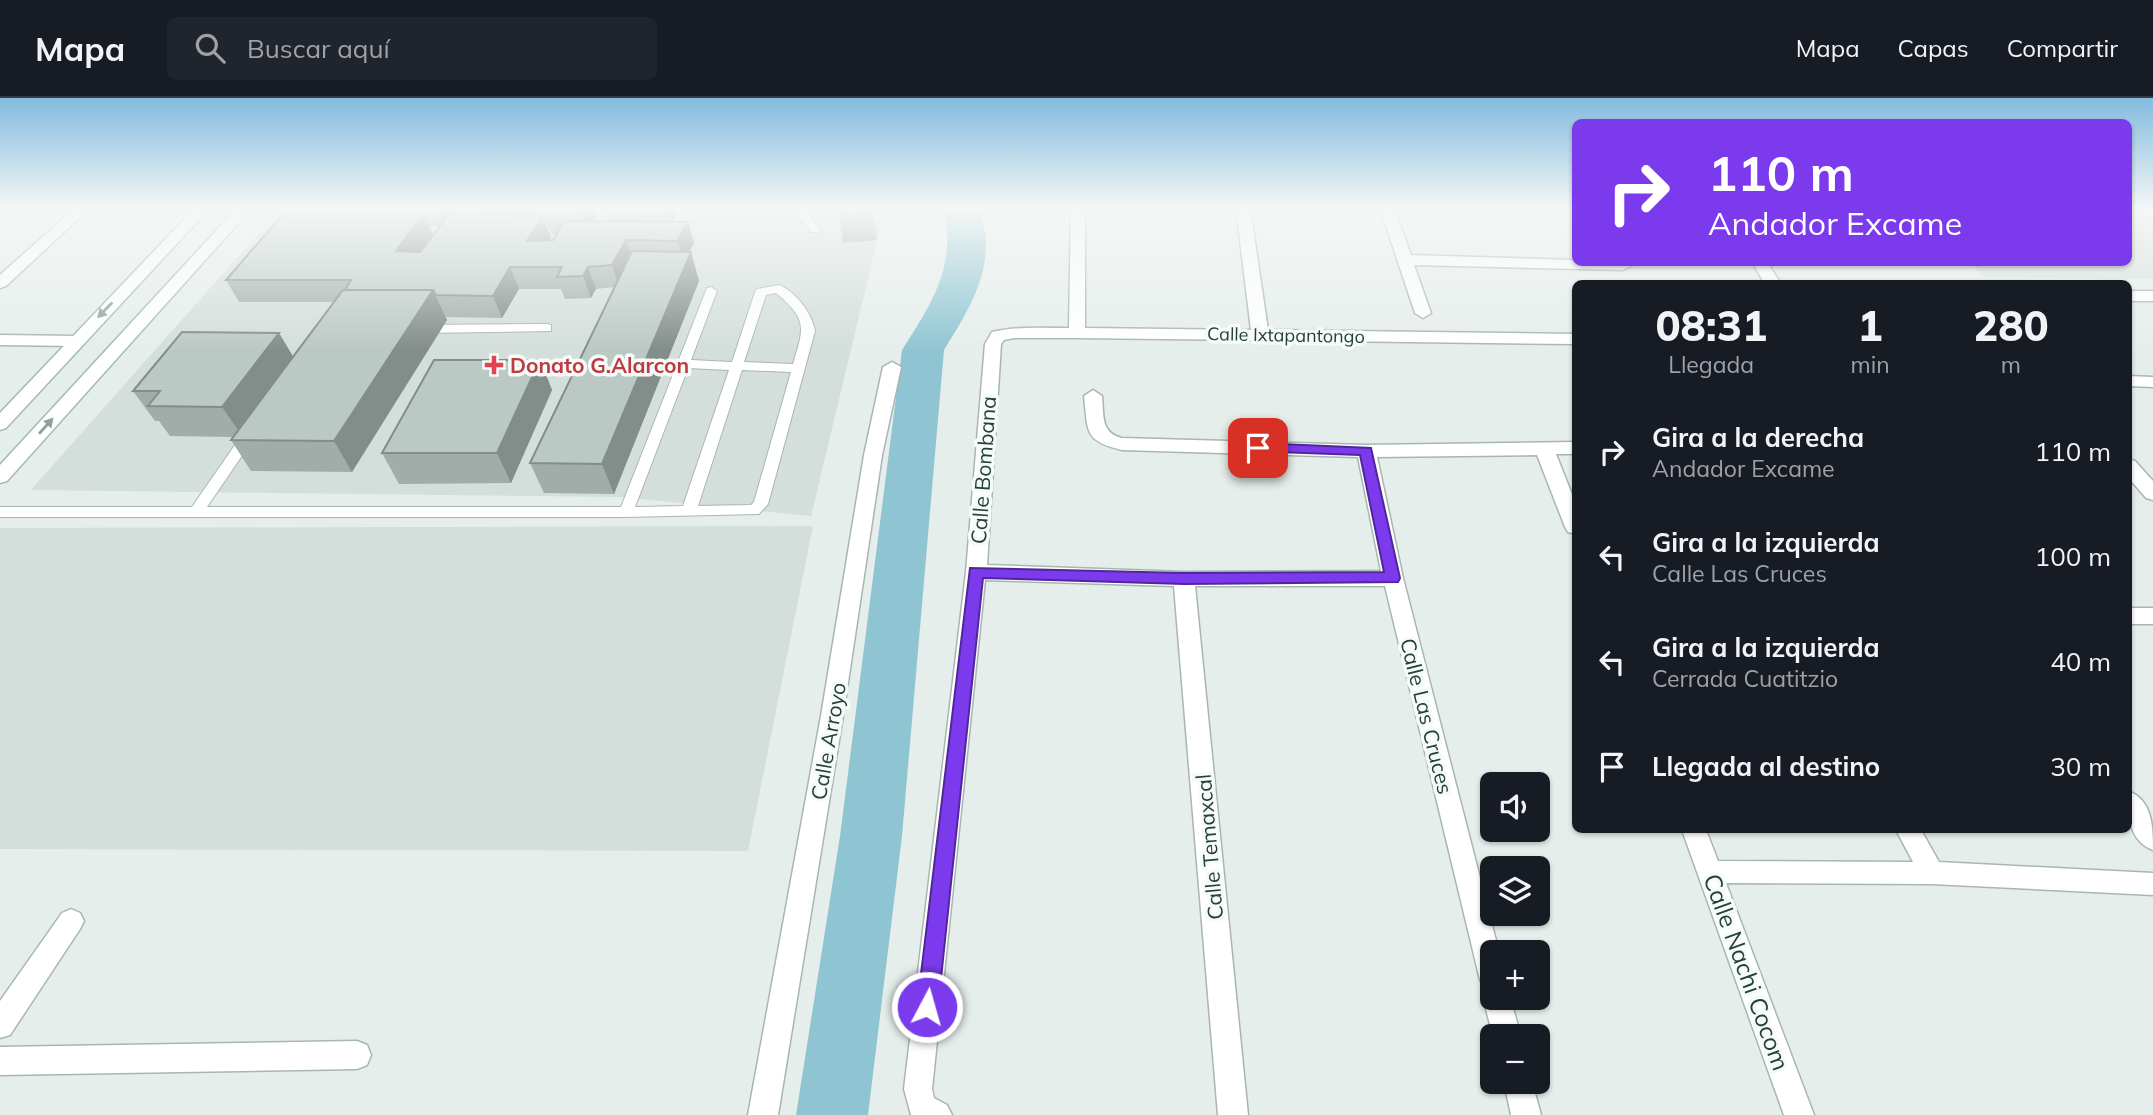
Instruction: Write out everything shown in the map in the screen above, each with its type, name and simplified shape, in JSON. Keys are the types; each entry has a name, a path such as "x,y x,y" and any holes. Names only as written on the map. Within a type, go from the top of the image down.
{"street":[{"path":"0,283 30,255"},
{"path":"0,424 158,255"},
{"path":"0,477 202,255"},
{"path":"1077,255 1077,333"},
{"path":"1249,255 1260,334"},
{"path":"1404,255 1423,313"},
{"path":"1406,260 1572,264"},
{"path":"2132,296 2153,296"},
{"name":"Calle Ixtapantongo","path":"998,336 1014,333 1260,334 1571,340"},
{"name":"Calle Bombana","path":"929,1111 918,1089 976,572 993,344 998,336"},
{"path":"0,340 76,341"},
{"name":"Calle Arroyo","path":"763,1115 876,442 892,368"},
{"path":"2132,382 2153,382"},
{"path":"1093,396 1097,430 1105,440 1122,444 1366,451 1572,448"},
{"path":"1544,448 1572,519"},
{"name":"Calle Las Cruces","path":"1366,451 1393,578 1483,940"},
{"path":"2132,470 2153,494"},
{"path":"2132,495 2153,494"},
{"path":"976,572 1184,579 1393,578"},
{"name":"Calle Temaxcal","path":"1184,579 1233,1115"},
{"path":"2132,616 2153,616"},
{"path":"2132,807 2153,839"},
{"name":"Calle Nachi Cocom","path":"1695,833 1799,1115"},
{"path":"1911,833 1932,873"},
{"path":"1710,872 1932,873 2153,884"},
{"path":"0,1025 71,922"},
{"path":"0,1061 357,1055"},
{"path":"1521,1094 1526,1115"}],"lane":[{"path":"0,512 626,512 754,510 761,504 809,331 808,324 792,300 779,289 761,292 689,511"},
{"path":"626,512 711,291"},
{"path":"407,329 547,328"},
{"path":"684,364 797,368"},
{"path":"195,512 260,421"}],"shaded area":[{"name":"Donato G.Alarcon","path":"239,255 874,255 811,516 620,497 31,490"},
{"path":"2132,255 2153,255 2153,279 1984,277 1973,266 2132,266"},
{"path":"813,526 748,851 0,849 0,528"}],"building":[{"path":"247,255 617,255 612,265 588,267 583,276 557,277 562,267 510,267 493,296 436,295 433,290 345,290 351,280 226,280"},
{"path":"630,255 690,255 602,464 530,463"},
{"path":"343,290 433,290 334,441 231,440"},
{"path":"182,332 279,333 222,407 148,406 160,391 133,391"},
{"path":"434,360 540,360 497,453 382,453"}],"waterway":[{"path":"832,1115 871,836 923,350 954,301 964,273 966,255"}],"place":[{"name":"Donato G.Alarcon","path":"494,365"}],"route":[{"path":"927,1007 976,572 1184,579 1393,578 1366,451 1258,448"}]}
